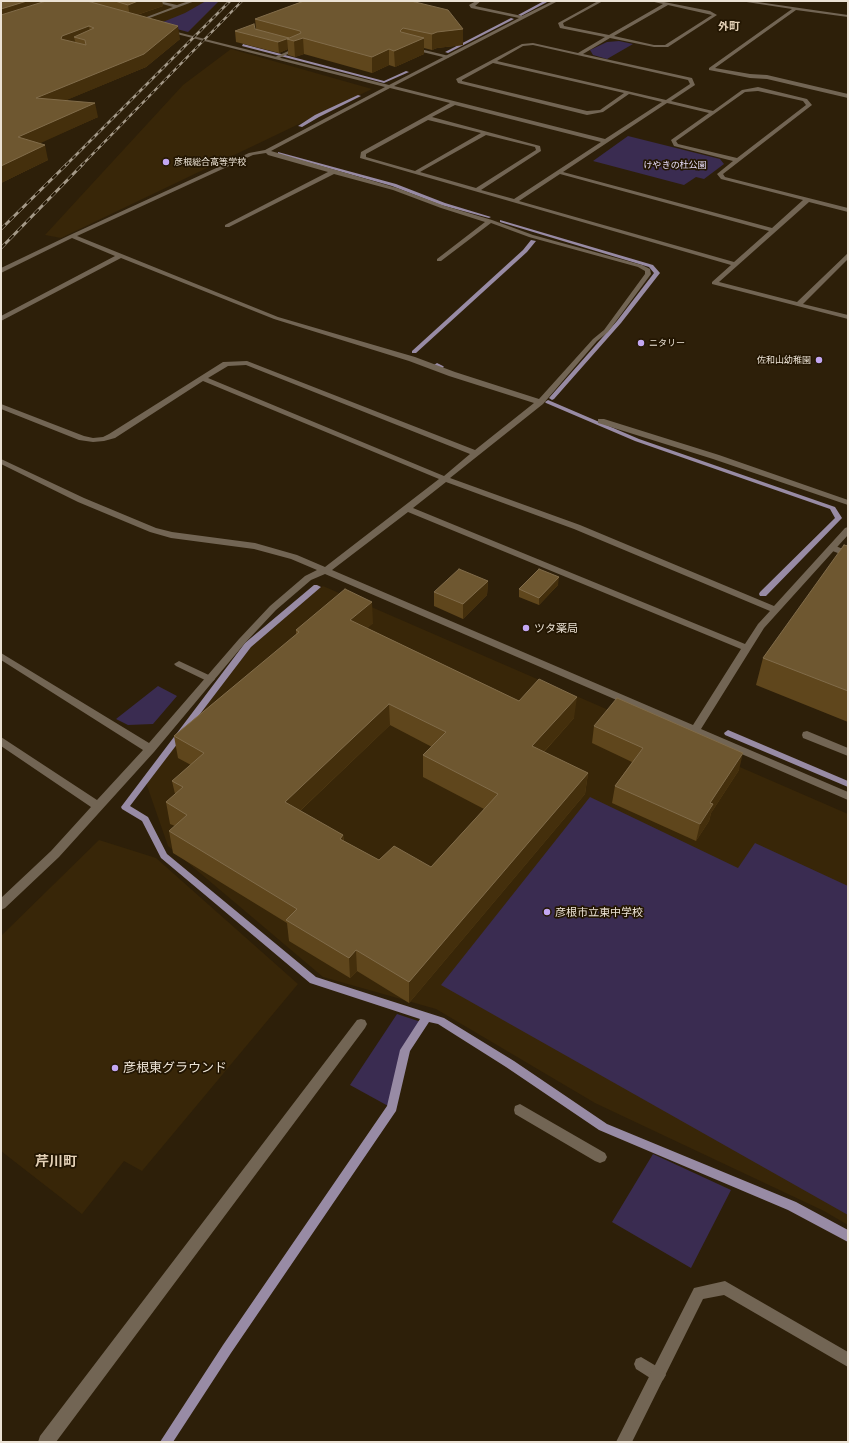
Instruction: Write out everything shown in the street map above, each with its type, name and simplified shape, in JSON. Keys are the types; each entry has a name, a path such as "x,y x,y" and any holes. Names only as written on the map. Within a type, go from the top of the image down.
{"street":[{"path":"154,1 178,7"},
{"path":"137,24 153,15 193,1"},
{"path":"479,1 471,5 473,7 523,18"},
{"path":"1,271 72,236 251,154 267,151 556,1"},
{"path":"601,1 560,24 562,27 610,37 654,46 666,46 715,15 710,12 652,1"},
{"path":"579,54 672,1"},
{"path":"742,1 848,16"},
{"path":"795,8 711,69 750,76 767,77 848,96"},
{"path":"130,20 137,24 148,25"},
{"path":"164,29 279,56 388,87 605,141"},
{"path":"515,201 693,84 690,79 533,44 522,45 459,78 460,82 587,113 601,112 628,94"},
{"path":"279,56 299,48 292,46"},
{"path":"404,46 447,57"},
{"path":"492,61 628,94 712,112"},
{"path":"737,160 676,145 673,141 712,112 744,91 758,90 805,100 809,104 720,174 723,178 848,210"},
{"path":"454,103 363,153 363,158 735,264"},
{"path":"428,118 537,146 539,150 477,190"},
{"path":"416,173 485,133"},
{"path":"1,906 55,854 150,749 273,608 308,578 332,567 407,510 475,453 540,402 595,340 606,331 648,274 648,270 531,236 490,221 443,207 395,189 270,154 267,151"},
{"path":"227,226 333,172"},
{"path":"558,172 772,230"},
{"path":"807,200 714,283 848,317"},
{"path":"439,260 490,221"},
{"path":"72,236 276,318 412,359 452,374 540,402"},
{"path":"798,305 848,255"},
{"path":"1,319 119,256"},
{"path":"1,406 82,438 93,440 104,439 112,436 226,364 247,363 475,453"},
{"path":"202,378 445,479 577,528 774,610"},
{"path":"601,421 716,457 848,503"},
{"path":"1,461 81,500 153,530 170,535 256,546 294,557 848,796"},
{"path":"407,510 747,648"},
{"path":"695,730 747,648 774,610 848,530"},
{"path":"832,548 848,554"},
{"path":"1,656 150,749"},
{"path":"179,664 210,679"},
{"path":"807,735 848,752"},
{"path":"1,741 98,806"},
{"path":"46,1442 361,1024"},
{"path":"520,1110 600,1157"},
{"path":"624,1442 699,1293 725,1288 848,1360"},
{"path":"641,1364 658,1375"}],"shaded area":[{"path":"82,1 219,1 188,32 81,4"},
{"name":"彦根総合高等学校","path":"231,49 372,89 61,238 45,235 183,85"},
{"name":"彦根市立東中学校","path":"323,586 848,814 848,1225 824,1211 595,1103 436,1009 323,977 168,846 144,777 249,645 274,621"},
{"name":"彦根東グラウンド","path":"99,840 156,858 298,984 142,1171 124,1161 82,1214 1,1151 1,936"}],"green space":[{"path":"206,1 219,1 188,32 158,24 185,13"},
{"path":"619,41 633,44 607,59 593,55 590,50 607,42"},
{"name":"けやきの杜公園","path":"628,136 720,159 724,164 704,179 696,177 684,185 593,161"},
{"path":"158,686 177,696 153,724 128,725 116,719"},
{"path":"590,797 738,868 755,843 848,886 848,1215 441,985"},
{"path":"397,1014 421,1022 403,1050 390,1107 350,1085"},
{"path":"653,1154 731,1190 691,1268 612,1222"}],"building":[{"path":"1,1 27,1 1,9"},
{"path":"46,1 87,1 178,26 144,54 36,98 95,103 18,137 45,145 1,166 1,15","holes":["89,26 94,28 74,37 85,40 86,45 61,39 62,36"]},
{"path":"115,1 138,1 128,5"},
{"path":"304,1 411,1 448,10 463,29 432,34 403,28 400,31 401,32 424,38 394,51 389,49 372,57 303,38 294,41 287,39 301,33 300,31 255,19"},
{"path":"254,24 255,29 289,38 278,42 235,31"},
{"path":"844,545 848,546 848,691 763,658"},
{"path":"459,569 488,581 463,604 434,592"},
{"path":"539,569 559,577 539,598 519,589"},
{"path":"345,589 372,602 350,620 519,701 539,679 577,697 532,746 588,773 409,982 356,950 349,958 286,920 297,909 169,831 187,815 166,802 183,787 172,781 204,753 174,736 299,632 296,630","holes":["389,704 446,732 423,755 498,794 431,867 394,846 379,860 340,839 343,835 285,802"]},
{"path":"617,698 743,753 710,803 713,804 700,824 615,786 643,748 594,726"}],"waterway":[{"path":"520,15 547,1"},
{"path":"447,52 512,19"},
{"path":"243,45 384,82 407,72"},
{"path":"300,126 317,116 359,96"},
{"path":"280,153 394,185 443,204 489,217"},
{"path":"502,221 651,266 657,273 619,322 552,398"},
{"path":"414,352 525,251 533,241"},
{"path":"437,365 441,367"},
{"path":"548,402 637,440 833,508 839,518 763,594"},
{"path":"317,587 248,645 125,807 145,819 164,856 313,980 441,1021 510,1064 603,1127 792,1206 848,1236"},
{"path":"728,733 848,784"},
{"path":"166,1442 227,1349 392,1108 405,1050 427,1017"}],"railway":[{"path":"67,164 230,1"},
{"path":"82,165 242,1"},
{"path":"1,229 67,164"},
{"path":"1,248 83,164"}],"place":[{"name":"彦根総合高等学校","path":"166,162"},
{"name":"ニタリー","path":"641,343"},
{"name":"佐和山幼稚園","path":"819,360"},
{"name":"ツタ薬局","path":"526,628"},
{"name":"彦根市立東中学校","path":"547,912"},
{"name":"彦根東グラウンド","path":"115,1068"}],"district":[{"name":"外町","path":"729,26"},
{"name":"芹川町","path":"56,1161"}]}
